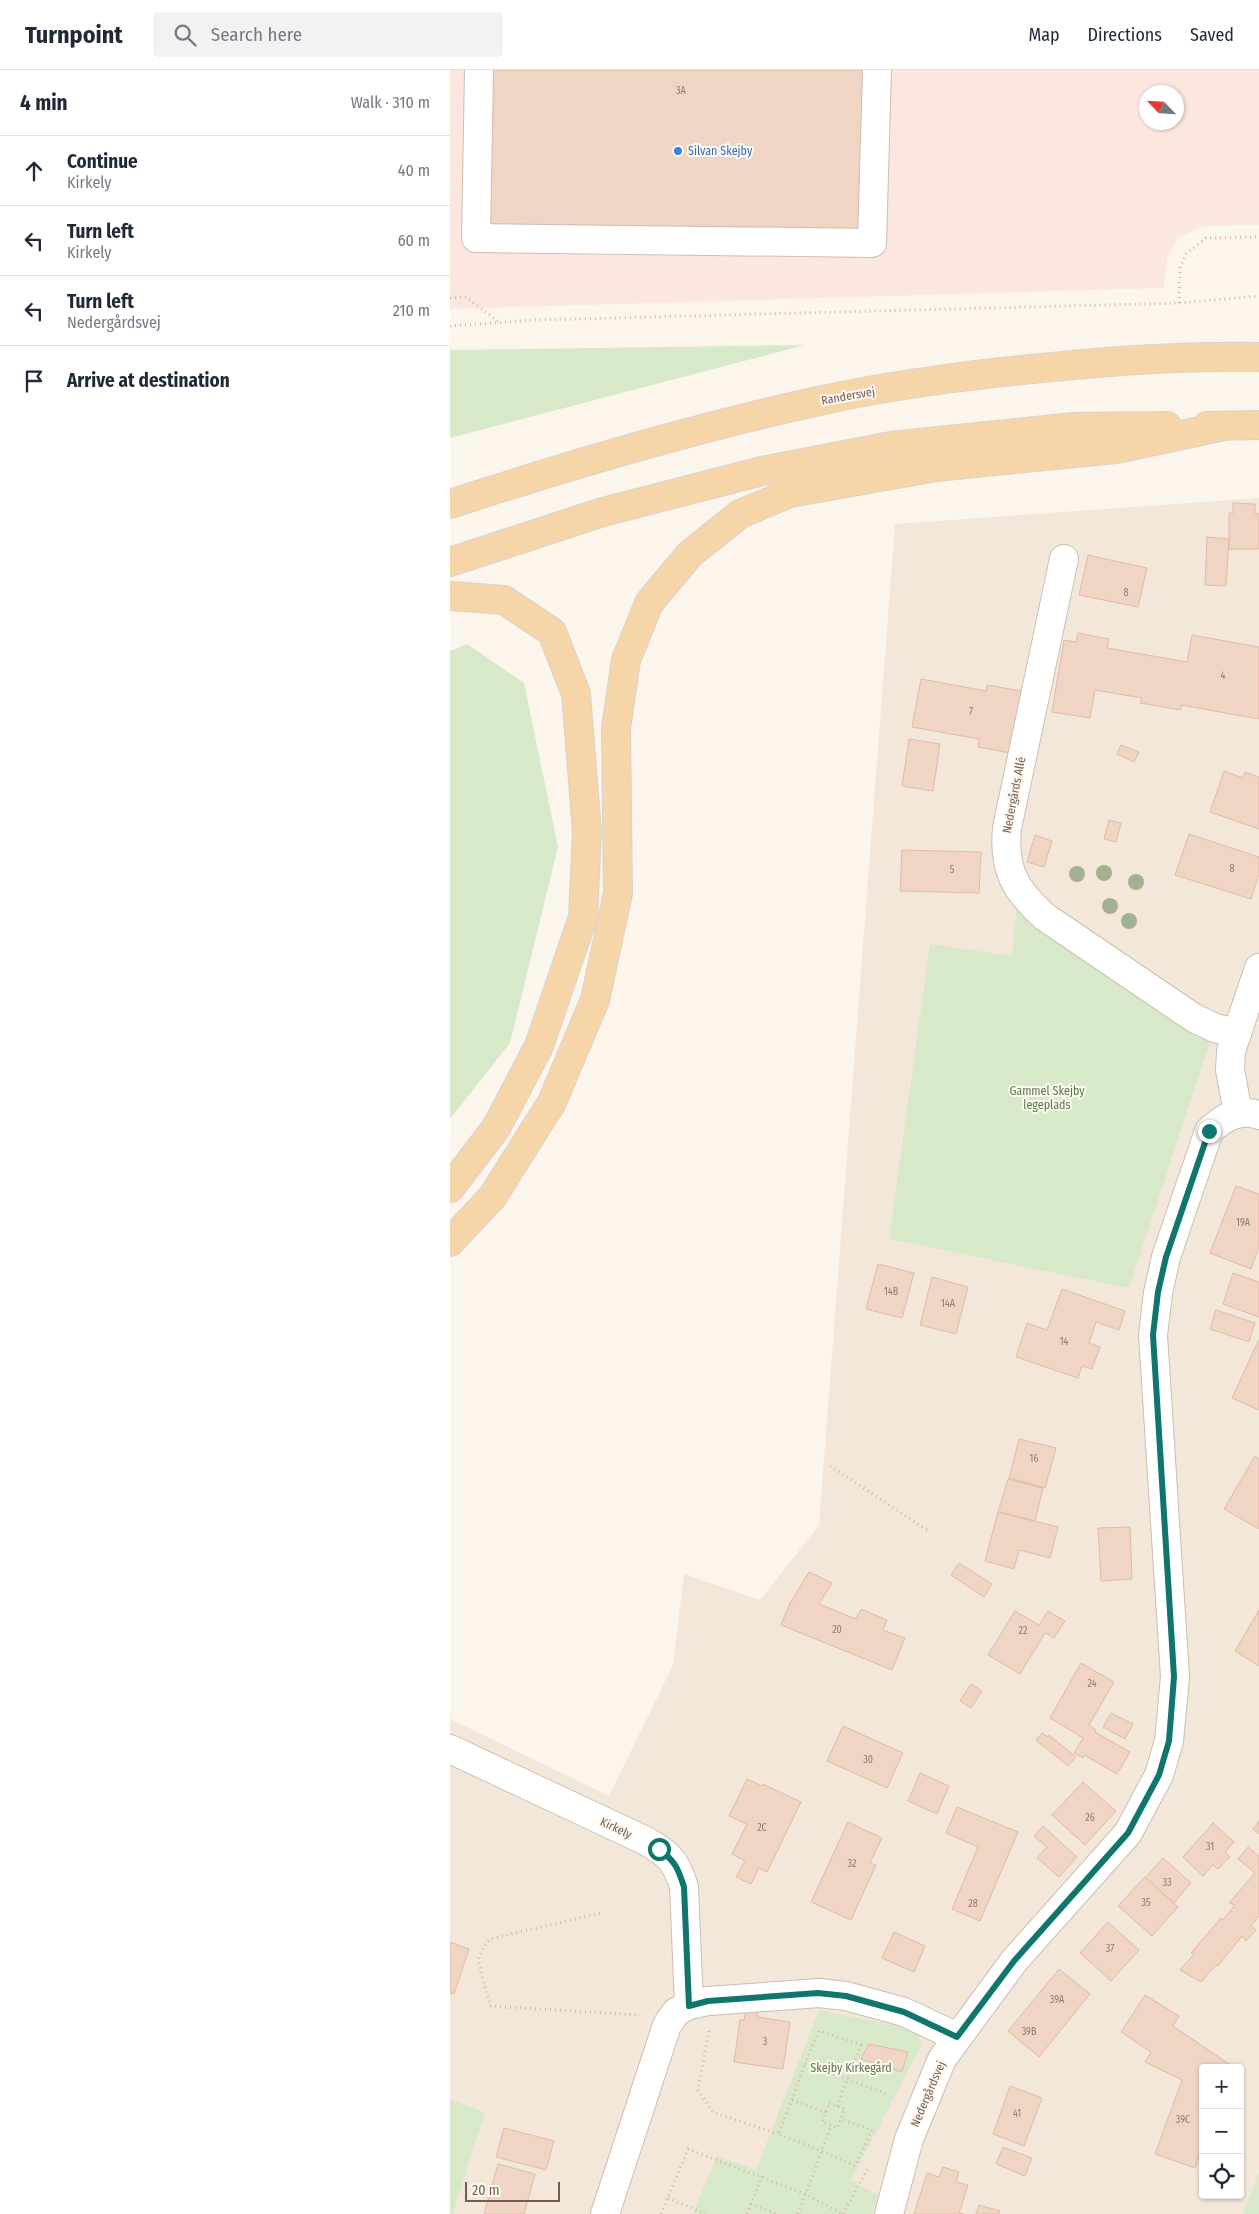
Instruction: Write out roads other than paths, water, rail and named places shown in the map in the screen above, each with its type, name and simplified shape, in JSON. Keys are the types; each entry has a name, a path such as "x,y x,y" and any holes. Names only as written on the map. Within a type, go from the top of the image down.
{"main road":[{"name":"Randersvej","path":"450,504 542,474 665,438 815,402 928,382 1017,370 1133,360 1259,357"},
{"path":"450,562 603,512 762,471 891,446 1074,427 1259,425"},
{"path":"450,1242 493,1196 552,1102 595,1000 618,893 616,728 626,660 649,603 690,554 740,514 790,493 936,467 1116,449 1224,426"},
{"path":"450,596 504,600 552,632 576,694 587,831 583,917 539,1046 496,1128 450,1188"}],"street":[{"path":"479,70 476,238 872,243 877,70"},
{"name":"Nedergårds Allé","path":"1064,560 1007,828 1005,846 1007,863 1016,884 1029,902 1045,917 1194,1018 1215,1028 1236,1033"},
{"name":"Nedergårdsvej","path":"889,2214 909,2139 942,2059 1014,1961 1128,1833 1159,1775 1169,1741 1174,1677 1159,1442 1154,1327 1166,1257 1209,1131 1222,1119 1249,1114 1230,1070 1231,1051 1259,968"},
{"name":"Kirkely","path":"450,1749 646,1842 672,1858 679,1870 684,1887 692,2007 667,2025 605,2214"},
{"path":"692,2007 791,1994 818,1993 846,1996 904,2012 957,2037"}],"place":[{"name":"Silvan Skejby","path":"678,151"}],"park label":[{"name":"Gammel Skejby legeplads","path":"1047,1098"},
{"name":"Skejby Kirkegård","path":"851,2068"}]}
